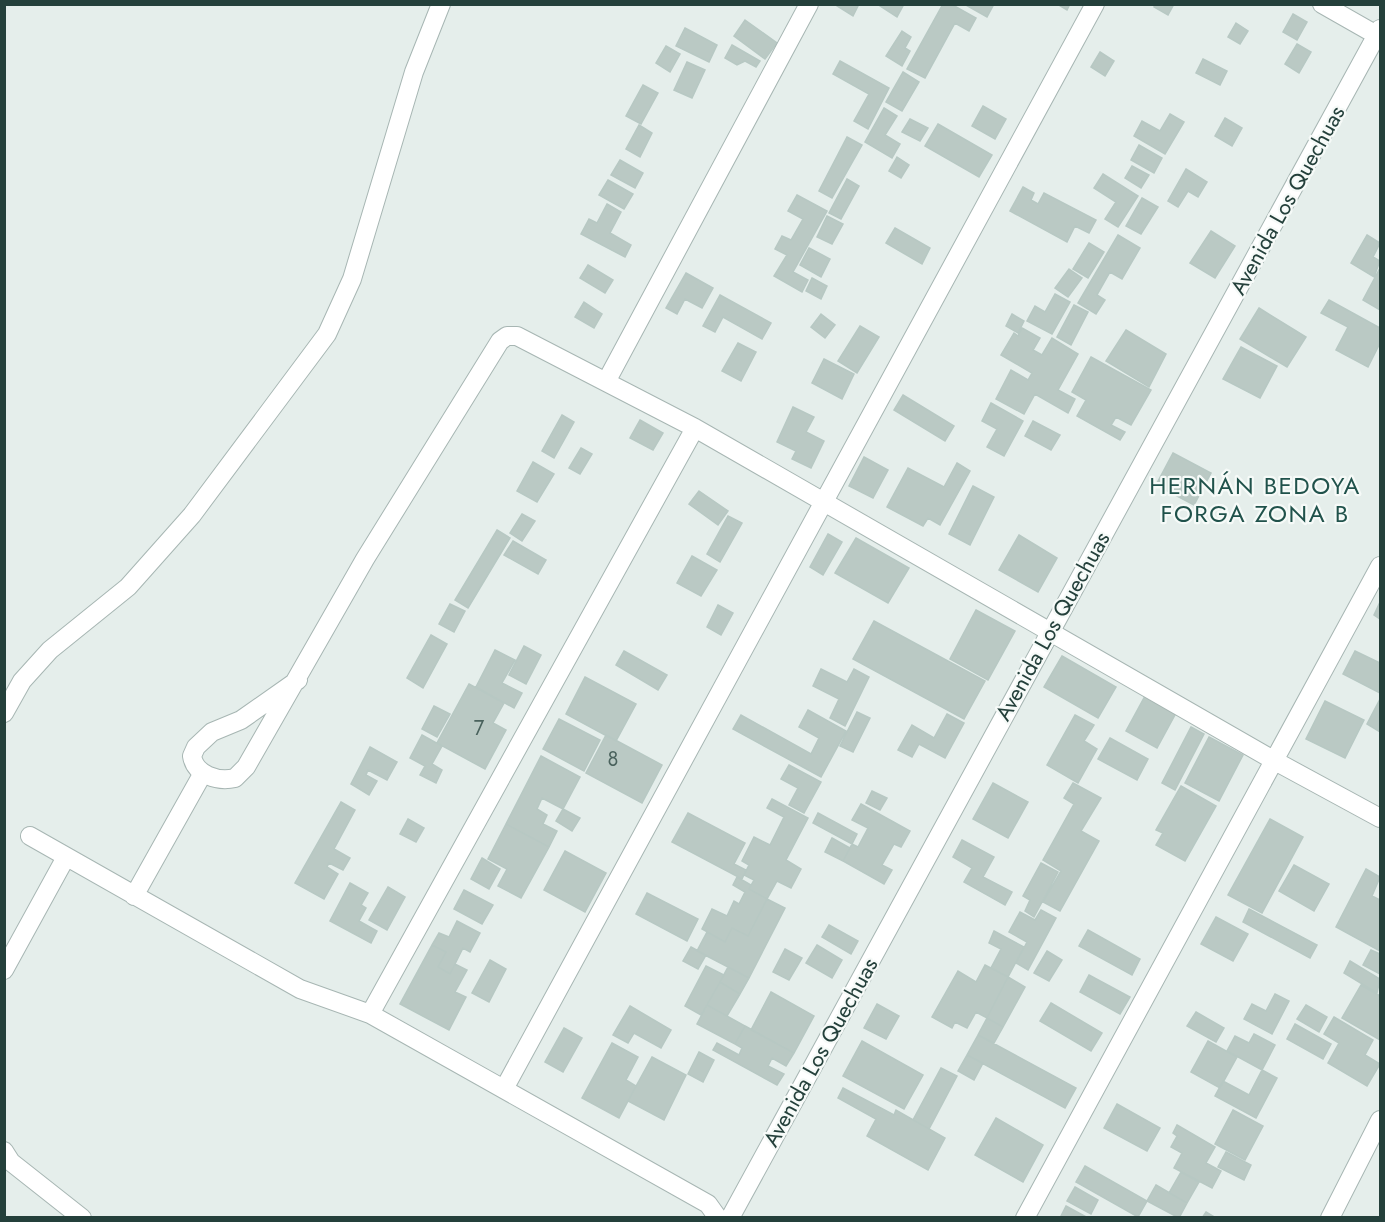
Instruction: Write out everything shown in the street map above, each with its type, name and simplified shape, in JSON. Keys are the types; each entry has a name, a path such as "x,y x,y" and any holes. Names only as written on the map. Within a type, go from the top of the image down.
{"street":[{"path":"4,713 22,681 50,650 128,587 192,515 327,334 352,279 414,72 441,4"},
{"path":"606,382 809,4"},
{"path":"504,1089 1095,4"},
{"path":"1322,4 1379,34"},
{"name":"Avenida Los Quechuas","path":"730,1218 1049,631 1379,34"},
{"path":"298,680 241,720 203,739 192,756 193,763 203,773 216,780 235,778 246,767 298,680 365,559 500,341 507,336 517,336 695,428 1275,761 1380,818"},
{"path":"370,1014 695,428"},
{"path":"1025,1218 1380,566"},
{"path":"134,896 203,773"},
{"path":"30,836 300,989 370,1014 708,1204 718,1218"},
{"path":"4,970 66,857"},
{"path":"1330,1218 1380,1120"},
{"path":"7,1159 81,1218"}],"building":[{"path":"834,4 859,4 853,16"},
{"path":"877,4 904,4 897,17"},
{"path":"943,4 951,4 976,18 969,31 955,23 925,78 907,69"},
{"path":"964,4 994,4 987,17"},
{"path":"1057,4 1070,4 1067,10"},
{"path":"1155,4 1174,4 1168,15 1154,7"},
{"path":"1293,14 1307,22 1297,40 1283,32"},
{"path":"745,20 777,43 765,59 734,36"},
{"path":"1236,23 1248,31 1240,44 1228,37"},
{"path":"685,28 717,45 709,62 676,46"},
{"path":"902,31 911,37 905,48 910,51 902,66 886,56"},
{"path":"1297,44 1311,52 1299,73 1285,64"},
{"path":"732,45 760,61 756,67 745,61 737,65 725,58"},
{"path":"666,46 680,54 670,72 656,63"},
{"path":"1100,52 1114,61 1105,76 1091,67"},
{"path":"1203,59 1227,71 1220,85 1196,73"},
{"path":"840,61 889,88 868,129 854,121 869,94 833,74"},
{"path":"687,62 705,70 692,98 674,90"},
{"path":"903,72 919,82 902,111 886,102"},
{"path":"643,85 658,93 641,124 626,116"},
{"path":"983,106 1006,119 995,139 972,126"},
{"path":"884,108 897,116 885,135 900,144 892,158 865,142"},
{"path":"1170,114 1184,122 1165,154 1134,136 1142,121 1160,131"},
{"path":"1225,118 1242,128 1232,146 1215,136"},
{"path":"910,119 928,128 920,141 902,132"},
{"path":"938,124 992,155 979,177 925,146"},
{"path":"639,125 652,133 640,157 626,149"},
{"path":"847,137 862,145 832,198 819,191"},
{"path":"1139,145 1162,158 1154,173 1131,160"},
{"path":"897,157 909,165 901,178 889,171"},
{"path":"620,160 643,173 635,188 611,175"},
{"path":"1132,166 1149,175 1141,188 1125,178"},
{"path":"1186,169 1207,182 1198,197 1188,191 1178,207 1168,201"},
{"path":"1103,174 1138,196 1118,227 1105,219 1116,202 1094,188"},
{"path":"847,179 859,186 841,219 829,213"},
{"path":"608,180 633,194 624,209 599,195"},
{"path":"1023,187 1034,193 1031,200 1038,204 1044,193 1096,220 1089,233 1075,226 1067,242 1010,211"},
{"path":"797,195 827,211 793,272 808,280 802,292 774,276 787,255 775,249 782,236 791,240 803,219 788,211"},
{"path":"1142,198 1158,207 1141,234 1126,226"},
{"path":"607,204 621,212 610,233 631,245 625,257 581,234 589,219 597,223"},
{"path":"827,216 843,224 832,244 817,237"},
{"path":"895,228 930,248 922,264 886,243"},
{"path":"1211,231 1235,246 1215,278 1190,263"},
{"path":"1118,235 1140,248 1122,279 1110,272 1097,295 1105,300 1096,314 1078,303"},
{"path":"1367,235 1380,243 1373,257 1380,261 1374,277 1351,263"},
{"path":"1089,243 1104,252 1088,278 1073,269"},
{"path":"809,248 830,259 821,277 800,265"},
{"path":"588,265 613,280 605,293 580,278"},
{"path":"1380,268 1380,310 1363,300"},
{"path":"1069,269 1082,278 1068,297 1055,288"},
{"path":"686,273 713,288 702,308 685,299 677,314 666,308"},
{"path":"812,278 827,286 821,299 806,291"},
{"path":"1055,294 1070,302 1052,334 1027,321 1035,306 1045,312"},
{"path":"720,295 771,323 762,339 723,317 715,332 703,326"},
{"path":"1329,300 1380,328 1380,343 1368,367 1336,350 1348,327 1321,313"},
{"path":"584,302 602,314 594,328 575,317"},
{"path":"1074,305 1088,312 1071,345 1057,337"},
{"path":"1259,308 1306,337 1287,367 1240,339"},
{"path":"821,314 835,325 825,338 811,327"},
{"path":"1012,314 1024,321 1018,333 1006,326"},
{"path":"860,326 879,337 857,373 838,361"},
{"path":"1022,328 1040,338 1033,350 1042,355 1052,338 1078,354 1058,390 1075,399 1068,413 1035,394 1024,414 996,399 1011,370 1028,380 1032,373 1001,355 1014,333 1018,336"},
{"path":"1126,330 1166,354 1149,387 1106,361"},
{"path":"738,343 756,352 741,381 722,371"},
{"path":"1241,347 1277,366 1260,398 1223,379"},
{"path":"1091,357 1151,390 1131,425 1116,417 1111,425 1125,432 1120,440 1077,416 1086,400 1072,392"},
{"path":"824,359 854,374 842,399 812,383"},
{"path":"903,395 954,426 945,441 894,410"},
{"path":"991,403 1023,421 1004,456 987,447 997,429 982,421"},
{"path":"793,407 814,417 806,432 824,441 811,468 792,459 796,451 777,442"},
{"path":"562,415 574,422 554,458 542,451"},
{"path":"640,420 663,433 653,450 630,438"},
{"path":"1033,421 1060,435 1051,450 1025,436"},
{"path":"581,448 592,454 580,474 569,468"},
{"path":"1173,453 1211,473 1194,505 1156,485"},
{"path":"864,457 888,470 873,498 849,486"},
{"path":"533,462 554,474 537,502 517,491"},
{"path":"957,463 970,471 940,525 928,518 923,526 887,507 908,468 944,487"},
{"path":"973,486 994,497 970,545 949,534"},
{"path":"699,491 728,511 718,525 689,504"},
{"path":"522,514 535,521 522,541 510,533"},
{"path":"728,516 742,523 720,562 707,554"},
{"path":"497,530 510,538 468,608 455,600"},
{"path":"828,534 842,542 823,575 810,567"},
{"path":"1019,535 1057,558 1038,592 999,570"},
{"path":"856,538 909,568 888,603 835,573"},
{"path":"513,541 546,560 538,574 504,555"},
{"path":"692,556 717,570 701,596 677,583"},
{"path":"1380,602 1380,619 1374,615"},
{"path":"450,604 465,611 454,632 439,624"},
{"path":"718,605 733,613 721,635 707,627"},
{"path":"976,610 1015,631 988,680 950,659"},
{"path":"874,621 985,681 964,719 853,659"},
{"path":"431,635 447,644 423,688 407,678"},
{"path":"524,646 541,655 526,684 509,675"},
{"path":"495,650 515,660 502,683 522,693 514,708 476,687"},
{"path":"624,651 667,675 658,690 616,665"},
{"path":"1355,651 1380,663 1380,693 1343,674"},
{"path":"1062,656 1116,687 1098,718 1044,687"},
{"path":"821,669 847,682 854,669 869,677 845,726 830,718 839,699 813,686"},
{"path":"585,677 636,704 616,741 566,714"},
{"path":"469,684 504,703 493,723 506,730 485,769 437,743"},
{"path":"1145,696 1176,713 1157,748 1126,731"},
{"path":"1380,699 1380,732 1367,724"},
{"path":"1325,701 1364,720 1345,758 1306,739"},
{"path":"434,706 450,714 437,737 422,729"},
{"path":"808,710 846,731 821,777 733,729 741,715 811,754 819,738 799,727"},
{"path":"857,712 870,718 853,752 840,746"},
{"path":"947,714 964,723 945,758 919,744 912,757 898,750 912,725 934,738"},
{"path":"1075,715 1094,725 1084,741 1097,749 1078,783 1047,765"},
{"path":"559,719 600,740 584,771 543,749"},
{"path":"1191,727 1204,734 1175,790 1162,783"},
{"path":"422,735 442,746 432,764 442,770 436,783 420,775 425,766 410,758"},
{"path":"606,735 662,765 642,803 586,773"},
{"path":"1209,737 1243,755 1219,801 1185,783"},
{"path":"1110,738 1148,759 1137,780 1098,759"},
{"path":"370,747 397,762 387,780 368,770 366,775 377,781 369,795 351,784"},
{"path":"541,756 580,777 563,809 542,798 537,809 547,815 543,824 557,831 549,847 506,824"},
{"path":"789,765 821,782 804,813 789,805 798,788 781,779"},
{"path":"993,783 1028,802 1008,838 973,819"},
{"path":"1073,783 1101,798 1081,831 1099,841 1060,911 1043,902 1061,871 1043,860 1074,804 1064,798"},
{"path":"1181,786 1216,806 1185,861 1156,845 1163,833 1156,830"},
{"path":"872,791 887,798 880,810 866,803"},
{"path":"772,799 808,818 786,860 801,869 791,888 777,881 767,899 749,889 754,880 744,875 749,865 742,861 754,837 770,845 784,817 767,808"},
{"path":"341,802 355,810 334,849 350,858 343,870 329,863 327,867 338,874 324,899 295,883"},
{"path":"861,804 910,831 901,847 894,844 882,865 892,870 884,884 843,861 852,844 858,847 868,828 852,820"},
{"path":"563,809 580,818 572,831 556,821"},
{"path":"688,813 745,843 734,864 746,870 742,879 672,842"},
{"path":"818,813 857,834 852,844 813,823"},
{"path":"408,819 424,828 416,842 400,834"},
{"path":"1270,819 1303,837 1262,913 1228,895"},
{"path":"506,824 549,847 521,898 498,886 507,869 488,859"},
{"path":"832,838 850,848 843,861 825,852"},
{"path":"962,840 994,857 983,877 1012,892 1005,905 964,882 972,868 953,857"},
{"path":"565,851 606,873 585,912 544,890"},
{"path":"482,858 500,869 489,889 471,879"},
{"path":"1041,863 1058,872 1034,917 1025,911 1030,900 1023,896"},
{"path":"1294,865 1329,884 1314,911 1279,891"},
{"path":"1366,869 1380,877 1372,896 1380,900 1380,951 1336,927"},
{"path":"737,877 751,885 749,889 767,899 748,936 732,928 725,942 702,929 712,909 727,916 734,901 739,904 745,892 733,885"},
{"path":"350,883 368,893 361,905 366,908 359,921 377,931 371,943 330,921"},
{"path":"388,887 405,897 387,930 369,920"},
{"path":"464,890 493,905 482,924 454,909"},
{"path":"647,893 698,919 687,941 636,914"},
{"path":"767,899 785,908 749,978 697,951 707,932 725,942 732,928 748,936"},
{"path":"1249,909 1317,945 1310,958 1243,922"},
{"path":"1041,910 1056,918 1028,970 1016,963 1027,942 1009,932 1020,912 1035,920"},
{"path":"1216,917 1248,934 1233,961 1201,944"},
{"path":"457,921 480,933 470,952 463,948 450,974 438,967 446,952 432,945 439,933 449,937"},
{"path":"829,925 858,941 851,954 822,937"},
{"path":"1088,930 1140,959 1132,975 1079,946"},
{"path":"994,931 1024,947 1008,977 991,968 1001,949 989,943"},
{"path":"432,945 446,952 438,967 450,974 455,964 467,970 455,992 466,997 449,1030 400,1004"},
{"path":"817,945 842,960 832,978 806,963"},
{"path":"691,947 706,955 698,969 683,961"},
{"path":"785,949 802,958 789,980 773,972"},
{"path":"1371,950 1380,954 1380,974 1363,965"},
{"path":"1047,951 1062,960 1049,981 1034,973"},
{"path":"490,960 506,969 489,1002 472,993"},
{"path":"1350,961 1380,979 1377,993 1344,973"},
{"path":"985,965 1008,977 987,1018 976,1012 967,1028 955,1022 952,1028 932,1017 958,971 976,982"},
{"path":"706,966 724,975 701,1015 685,1006"},
{"path":"728,967 749,978 740,994 720,982"},
{"path":"1089,975 1130,997 1120,1014 1080,992"},
{"path":"1008,977 1025,987 1003,1027 987,1018"},
{"path":"720,982 740,994 727,1016 707,1005"},
{"path":"1361,985 1380,996 1380,1040 1342,1018"},
{"path":"771,992 814,1016 794,1053 751,1030"},
{"path":"1275,994 1289,1001 1272,1034 1244,1019 1252,1004 1266,1011"},
{"path":"1051,1003 1102,1033 1091,1051 1040,1021"},
{"path":"877,1004 899,1016 886,1039 864,1028"},
{"path":"707,1005 745,1026 735,1044 697,1024"},
{"path":"1306,1005 1327,1017 1319,1032 1297,1019"},
{"path":"630,1006 671,1030 661,1048 634,1033 628,1043 613,1035"},
{"path":"1196,1012 1224,1028 1216,1042 1187,1026"},
{"path":"1334,1017 1373,1040 1365,1055 1380,1064 1367,1086 1328,1063 1339,1043 1324,1034"},
{"path":"987,1018 1003,1027 994,1043 978,1035"},
{"path":"1295,1024 1331,1044 1323,1059 1287,1039"},
{"path":"745,1026 794,1053 786,1066 772,1058 768,1066 784,1074 777,1085 713,1050 717,1043 739,1055 742,1048 735,1044"},
{"path":"564,1028 582,1038 563,1072 545,1062"},
{"path":"1254,1034 1275,1045 1262,1070 1227,1051 1235,1036 1249,1043"},
{"path":"978,1035 1076,1088 1065,1108 967,1055"},
{"path":"862,1041 923,1075 904,1109 843,1076"},
{"path":"1208,1041 1237,1057 1220,1088 1191,1072"},
{"path":"612,1043 638,1057 626,1080 636,1086 619,1118 582,1098"},
{"path":"699,1052 714,1060 703,1082 688,1074"},
{"path":"967,1055 983,1063 974,1080 958,1071"},
{"path":"652,1057 686,1075 664,1120 628,1101"},
{"path":"941,1068 957,1076 929,1129 913,1120"},
{"path":"1262,1070 1277,1078 1256,1118 1215,1096 1223,1081 1249,1095"},
{"path":"843,1088 894,1115 896,1110 945,1138 928,1170 867,1136 876,1119 838,1098"},
{"path":"1117,1104 1160,1128 1147,1151 1104,1128"},
{"path":"1233,1110 1263,1126 1245,1160 1215,1144"},
{"path":"996,1118 1043,1145 1023,1182 975,1155"},
{"path":"1177,1125 1215,1147 1206,1163 1221,1171 1212,1188 1174,1168 1182,1153 1171,1147 1177,1136 1173,1133"},
{"path":"1226,1152 1251,1165 1244,1180 1218,1167"},
{"path":"1085,1166 1147,1201 1138,1217 1076,1182"},
{"path":"1181,1172 1199,1182 1187,1203 1169,1193"},
{"path":"1156,1185 1187,1203 1179,1218 1147,1201"},
{"path":"1075,1187 1098,1200 1091,1214 1067,1201"},
{"path":"1066,1206 1088,1218 1060,1218"},
{"path":"1206,1212 1216,1218 1202,1218"}],"district":[{"name":"HERNÁN BEDOYA FORGA ZONA B","path":"1255,500"}]}
